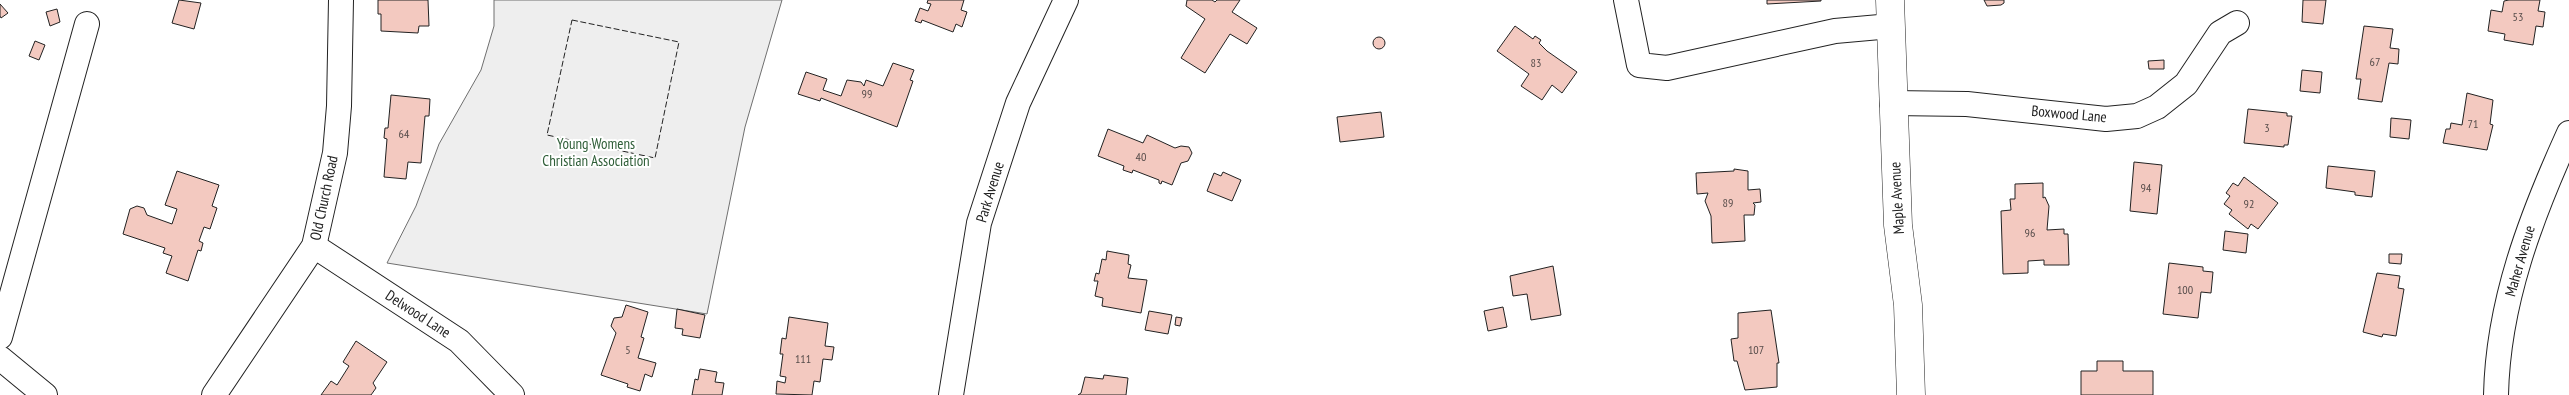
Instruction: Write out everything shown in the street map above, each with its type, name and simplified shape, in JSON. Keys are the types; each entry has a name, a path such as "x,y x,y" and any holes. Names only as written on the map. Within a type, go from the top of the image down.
{"main road":[{"name":"Maple Avenue","path":"1890,13 1898,225 1908,304 1911,395"}],"street":[{"name":"Old Church Road","path":"214,395 314,246 335,153 339,106 340,0"},
{"name":"Park Avenue","path":"951,395 980,223 1018,104 1066,0"},
{"path":"1626,0 1639,64 1667,68 1835,31 1890,13"},
{"name":"Boxwood Lane","path":"1892,103 1966,104 2106,119 2137,116 2157,107 2186,84 2220,33 2237,23"},
{"path":"0,336 87,24"},
{"name":"Maher Avenue","path":"2496,395 2497,362 2516,266 2529,225 2569,134"},
{"name":"Delwood Lane","path":"314,246 459,341 512,395"},
{"path":"0,358 46,395"}],"green space":[{"name":"Young Womens Christian Association","path":"494,0 782,0 745,127 707,314 387,263 416,206 439,144 481,70 494,26"}],"building":[{"path":"179,0 201,3 194,29 172,23"},
{"path":"378,0 428,0 429,26 419,26 418,33 381,31 381,14 378,14"},
{"path":"928,0 964,0 961,10 967,12 962,27 956,24 953,32 922,20 921,23 915,21 920,8 928,11 931,4 927,3"},
{"path":"1187,0 1212,0 1215,2 1217,0 1240,0 1232,12 1257,28 1247,44 1230,34 1205,73 1181,58 1205,19 1186,6"},
{"path":"1767,0 1821,0 1821,1 1767,4"},
{"path":"1984,0 2004,0 2004,3 1987,6"},
{"path":"2303,0 2326,0 2323,24 2302,22"},
{"path":"2540,0 2538,11 2545,12 2543,27 2536,26 2533,45 2504,40 2505,34 2488,31 2491,10 2502,12 2504,1"},
{"path":"0,4 8,13 1,18 0,16"},
{"path":"57,9 60,22 50,26 46,12"},
{"path":"1515,26 1533,39 1535,36 1541,40 1539,43 1547,51 1577,72 1562,93 1552,85 1542,100 1521,86 1529,74 1497,51"},
{"path":"2364,26 2393,29 2390,48 2399,49 2398,64 2389,63 2382,102 2358,99 2361,79 2356,79"},
{"path":"1377,37 1381,37 1385,43 1381,49 1377,49 1373,45 1373,41"},
{"path":"35,41 45,45 39,60 29,56"},
{"path":"2164,60 2164,69 2149,69 2148,61"},
{"path":"893,63 914,70 910,80 913,81 897,127 821,98 820,101 798,94 806,72 827,79 823,90 841,96 847,80 861,82 864,86 866,80 883,86"},
{"path":"2302,70 2322,72 2320,93 2300,91"},
{"path":"2467,93 2493,100 2490,124 2493,125 2487,150 2443,143 2446,129 2450,129 2451,123 2462,125"},
{"path":"391,95 430,99 429,116 425,116 421,163 408,162 406,179 384,177 387,139 384,138 385,128 388,128"},
{"path":"2248,109 2287,113 2287,116 2292,116 2288,145 2284,145 2284,147 2244,143"},
{"path":"1381,112 1384,137 1340,142 1337,117"},
{"path":"2391,118 2411,120 2409,139 2390,137"},
{"path":"1108,129 1143,143 1147,135 1175,148 1181,146 1189,147 1192,153 1188,161 1181,163 1172,185 1162,181 1161,184 1159,180 1133,170 1132,173 1123,170 1124,166 1098,156"},
{"path":"2134,162 2162,165 2157,214 2130,211"},
{"path":"2328,166 2375,171 2372,197 2355,195 2355,192 2326,188"},
{"path":"1734,169 1748,171 1748,190 1760,189 1761,202 1753,203 1755,205 1754,215 1744,215 1745,241 1712,243 1711,216 1705,201 1708,193 1697,194 1696,173 1734,171"},
{"path":"177,171 219,185 212,206 217,208 210,229 204,227 199,241 203,243 201,251 198,250 188,281 166,273 172,256 163,253 165,248 123,234 130,209 137,206 144,208 147,215 172,224 177,209 165,205"},
{"path":"1223,172 1241,180 1232,201 1207,191 1214,173 1221,176"},
{"path":"2244,177 2278,203 2258,229 2251,224 2248,229 2229,214 2232,210 2224,204 2230,196 2226,193 2233,183 2238,186"},
{"path":"2043,183 2043,198 2045,197 2049,206 2047,230 2064,229 2064,234 2068,234 2069,265 2044,265 2044,260 2028,261 2028,273 2003,274 2001,211 2011,210 2010,199 2015,199 2015,184"},
{"path":"2225,231 2248,234 2246,253 2223,250"},
{"path":"1107,251 1129,255 1128,264 1131,265 1128,278 1147,280 1141,313 1102,306 1103,298 1095,296 1098,281 1094,281 1096,273 1099,274 1102,259 1106,260"},
{"path":"2389,254 2402,254 2401,264 2389,263"},
{"path":"2169,263 2203,267 2203,271 2213,272 2211,293 2201,292 2198,318 2163,314"},
{"path":"1553,266 1561,315 1531,320 1527,294 1513,296 1510,276"},
{"path":"2377,273 2400,276 2398,288 2404,289 2396,336 2383,334 2382,337 2363,332"},
{"path":"626,305 648,312 641,337 644,338 638,358 656,363 652,377 645,374 640,391 627,387 628,384 601,375 616,333 611,326 614,318 622,317"},
{"path":"1503,307 1507,327 1488,331 1484,311"},
{"path":"677,309 705,315 700,338 682,335 683,329 675,328"},
{"path":"1771,310 1779,363 1777,363 1777,387 1745,390 1737,361 1734,361 1731,339 1738,338 1738,313"},
{"path":"1149,311 1172,315 1168,334 1145,330"},
{"path":"789,317 828,323 825,346 834,347 832,360 823,359 820,382 814,381 812,395 776,394 777,381 785,383 786,377 780,376 783,354 780,354 782,338 786,339"},
{"path":"1176,317 1182,318 1180,326 1175,325"},
{"path":"356,341 387,362 373,383 376,388 371,395 321,395 331,381 337,385 349,366 343,362"},
{"path":"2097,361 2123,361 2123,371 2153,371 2153,395 2081,395 2081,371 2097,371"},
{"path":"700,369 717,372 715,382 724,383 722,395 692,395 695,379 698,380"},
{"path":"1104,375 1128,378 1126,395 1078,395 1081,393 1085,377 1103,379"}],"fence":[{"path":"572,20 679,42 655,158 547,135 572,20"}]}
